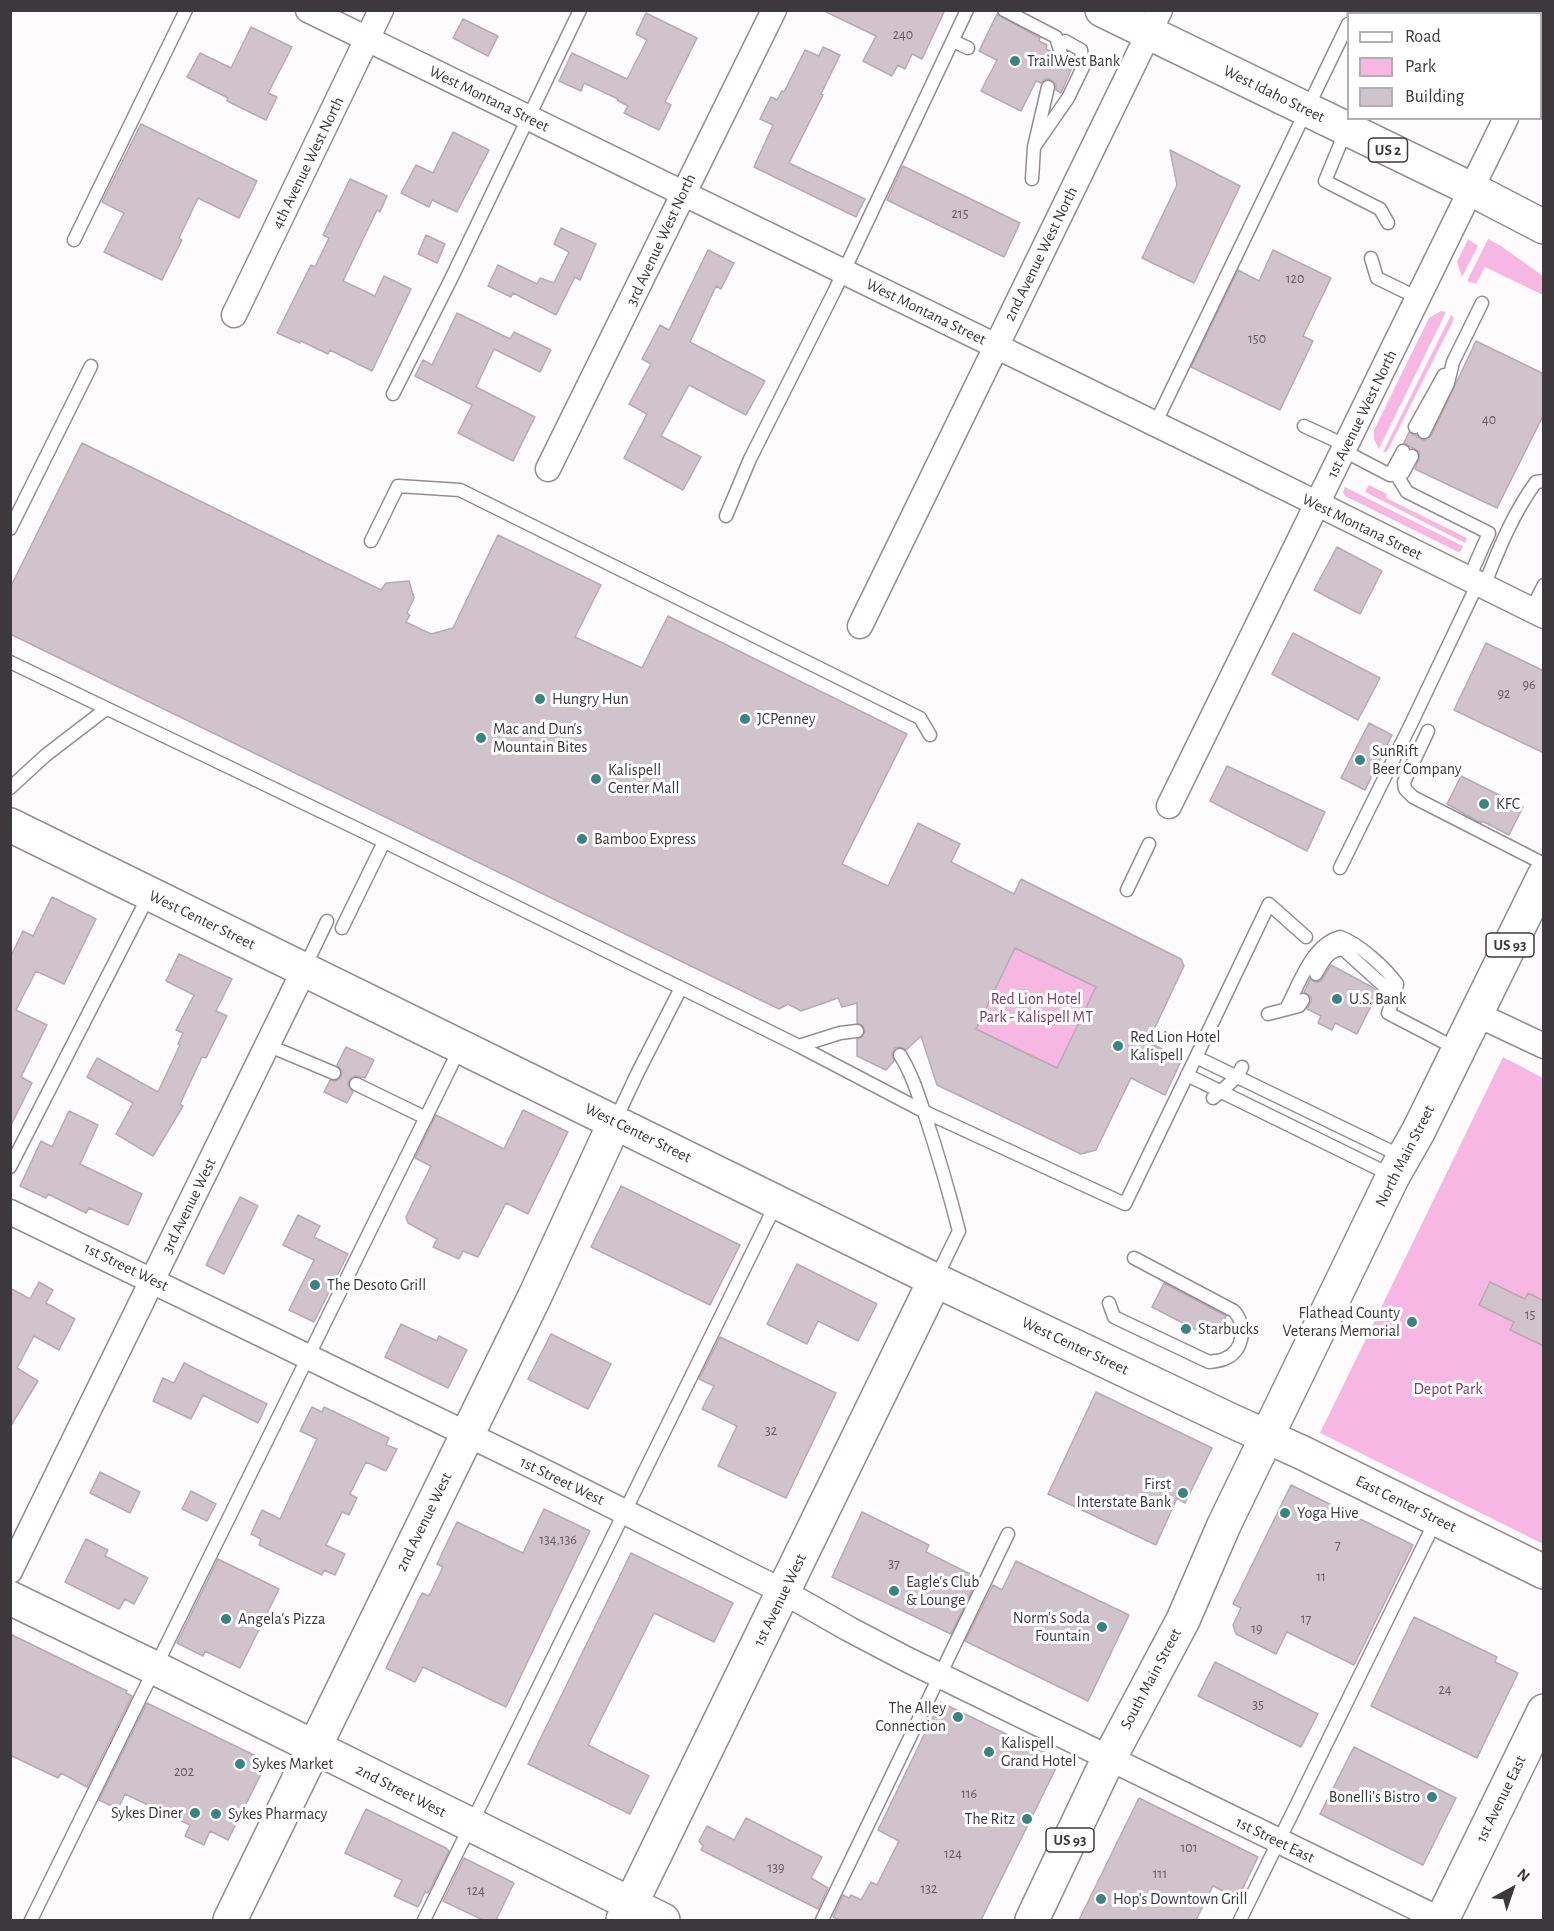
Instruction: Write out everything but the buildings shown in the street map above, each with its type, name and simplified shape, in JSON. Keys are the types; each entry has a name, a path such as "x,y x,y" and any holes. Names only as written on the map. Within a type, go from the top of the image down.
{"main road":[{"name":"West Idaho Street","path":"1102,10 1154,22 1306,110 1544,226"},
{"name":"West Center Street","path":"10,825 935,1280 1268,1437"},
{"name":"North Main Street","path":"1268,1437 1398,1167 1540,892"},
{"name":"2nd Avenue West","path":"230,1920 535,1296 615,1122"},
{"name":"1st Avenue West","path":"627,1913 935,1280"},
{"name":"East Center Street","path":"1268,1437 1544,1572"},
{"name":"South Main Street","path":"1032,1920 1109,1759 1183,1620 1224,1525 1268,1437"},
{"name":"2nd Street West","path":"10,1598 155,1668 471,1827 627,1913 663,1920"},
{"name":"1st Avenue East","path":"1442,1920 1544,1711"}],"street":[{"name":"West Montana Street","path":"308,10 1537,613"},
{"name":"4th Avenue West North","path":"234,315 381,10"},
{"name":"3rd Avenue West North","path":"548,469 774,10"},
{"name":"2nd Avenue West North","path":"860,626 1154,22"},
{"name":"1st Avenue West North","path":"1168,806 1318,506 1505,120"},
{"name":"3rd Avenue West","path":"10,1571 304,970"},
{"path":"1476,1014 1544,1046"},
{"name":"1st Street West","path":"10,1212 625,1512 784,1592 939,1676 1109,1759"},
{"name":"1st Street East","path":"1109,1759 1442,1920"}],"lane":[{"path":"74,240 186,10"},
{"path":"393,394 580,10"},
{"path":"726,516 750,459 843,271 967,10"},
{"path":"1004,10 1081,50 1083,67 1068,98 1035,147"},
{"path":"1155,424 1347,26"},
{"path":"1061,39 1066,59"},
{"path":"953,41 968,48"},
{"path":"1032,179 1035,147 1052,88"},
{"path":"1347,129 1324,181 1380,209 1388,223"},
{"path":"1371,258 1377,278 1418,298"},
{"path":"1419,430 1441,379 1453,362 1482,303"},
{"path":"10,529 91,366"},
{"path":"1304,426 1393,474 1407,492 1489,532 1477,582"},
{"path":"1393,474 1407,453"},
{"path":"1340,868 1412,722 1477,582 1528,493 1536,482 1544,481"},
{"path":"370,541 398,486 460,490 920,717 930,735"},
{"path":"1537,613 1544,585"},
{"path":"10,662 384,842 799,1046 923,1111 1125,1204 1269,904 1306,937"},
{"path":"10,788 46,755 106,709"},
{"path":"1428,731 1404,782 1405,789 1413,797 1544,864"},
{"path":"342,928 384,842"},
{"path":"1127,890 1149,844"},
{"path":"10,1167 150,894"},
{"path":"304,970 327,921"},
{"path":"1286,1009 1312,960 1324,945 1340,937 1354,944 1390,974 1397,984 1388,1013 1459,1050"},
{"path":"1316,974 1321,964 1332,952 1339,949 1344,950 1395,996"},
{"path":"615,1122 681,988"},
{"path":"1268,1014 1299,1006 1303,1000"},
{"path":"799,1046 840,1034 857,1032"},
{"path":"267,1045 333,1073"},
{"path":"31,1920 461,1046"},
{"path":"900,1055 909,1069 941,1165 959,1231 935,1280"},
{"path":"1196,1057 1239,1072 1398,1167"},
{"path":"1217,1095 1239,1072"},
{"path":"1187,1075 1217,1095 1398,1167"},
{"path":"356,1084 426,1118"},
{"path":"424,1920 778,1201"},
{"path":"1109,1303 1114,1317 1209,1362 1226,1359 1237,1349 1243,1336 1243,1325 1240,1317 1234,1311 1134,1258"},
{"path":"1240,1920 1437,1519"},
{"path":"822,1920 1008,1534"}],"green space":[{"path":"1468,239 1478,246 1462,277 1457,262"},
{"path":"1488,239 1543,276 1543,295 1485,267 1476,284 1467,281"},
{"path":"1441,311 1446,312 1379,449 1374,439 1374,430 1429,318"},
{"path":"1451,315 1454,318 1452,323 1389,448 1383,452"},
{"path":"1369,485 1387,494 1386,498 1465,537 1467,539 1465,543 1365,492"},
{"path":"1345,487 1463,546 1461,551 1458,552 1345,496 1343,492"},
{"name":"Red Lion Hotel Park - Kalispell MT","path":"1015,948 1096,987 1057,1068 976,1029"},
{"name":"Depot Park","path":"1503,1057 1543,1078 1543,1544 1320,1433"}],"place":[{"name":"TrailWest Bank","path":"1015,61"},
{"name":"Hungry Hun","path":"540,699"},
{"name":"JCPenney","path":"745,719"},
{"name":"Mac and Dun's Mountain Bites","path":"481,738"},
{"name":"SunRift Beer Company","path":"1360,760"},
{"name":"Kalispell Center Mall","path":"596,779"},
{"name":"KFC","path":"1484,804"},
{"name":"Bamboo Express","path":"582,839"},
{"name":"U.S. Bank","path":"1337,999"},
{"name":"Red Lion Hotel Kalispell","path":"1118,1046"},
{"name":"The Desoto Grill","path":"315,1285"},
{"name":"Flathead County Veterans Memorial","path":"1412,1322"},
{"name":"Starbucks","path":"1186,1329"},
{"name":"First Interstate Bank","path":"1183,1493"},
{"name":"Yoga Hive","path":"1285,1513"},
{"name":"Eagle's Club & Lounge","path":"894,1591"},
{"name":"Angela's Pizza","path":"226,1619"},
{"name":"Norm's Soda Fountain","path":"1102,1627"},
{"name":"The Alley Connection","path":"958,1717"},
{"name":"Kalispell Grand Hotel","path":"989,1752"},
{"name":"Sykes Market","path":"240,1764"},
{"name":"Bonelli's Bistro","path":"1432,1797"},
{"name":"Sykes Diner","path":"195,1813"},
{"name":"Sykes Pharmacy","path":"216,1814"},
{"name":"The Ritz","path":"1027,1819"},
{"name":"Hop's Downtown Grill","path":"1101,1899"}]}
